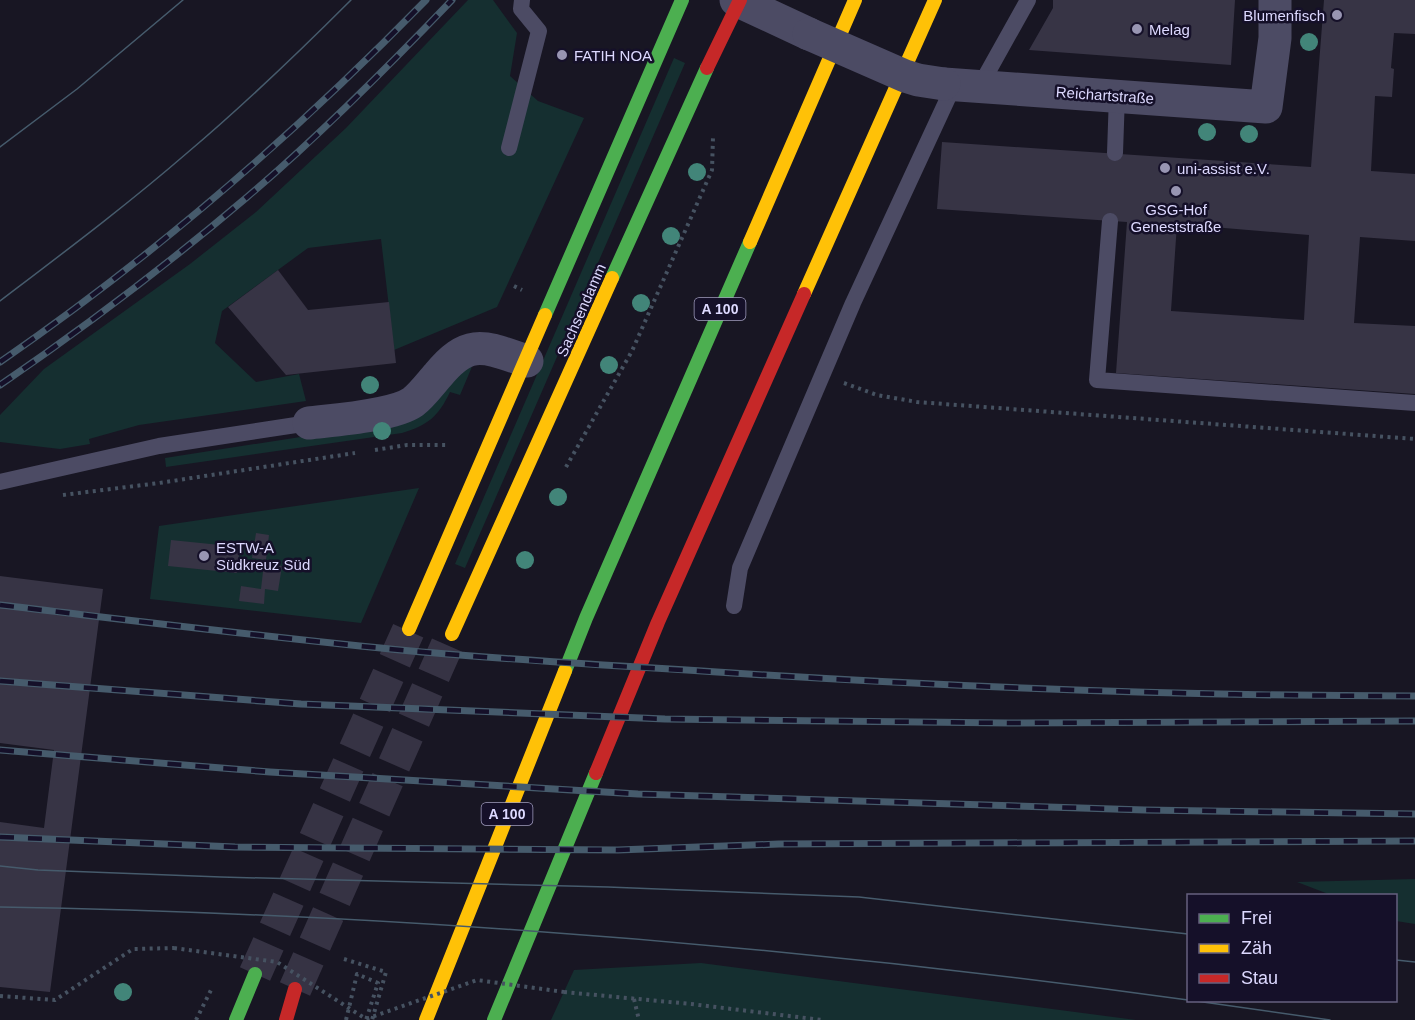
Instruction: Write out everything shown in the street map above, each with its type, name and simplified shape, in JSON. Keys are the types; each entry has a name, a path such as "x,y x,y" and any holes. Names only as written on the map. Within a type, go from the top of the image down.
{"main road":[{"name":"Sachsendamm","path":"410,629 682,0"},
{"name":"A 100","path":"426,1020 586,618 855,0"},
{"path":"494,1020 658,622 935,0"},
{"name":"Sachsendamm","path":"452,634 738,1"},
{"path":"236,1020 255,974"},
{"path":"286,1020 295,989"}],"street":[{"name":"Reichartstraße","path":"738,1 918,80 1266,107 1275,38 1275,0"},
{"path":"309,423 381,413 412,403 449,362 466,350 483,347 527,361"}],"lane":[{"path":"509,148 539,32 521,9 522,0"},
{"path":"734,606 740,568 853,303 960,85 1028,0"},
{"path":"1115,153 1117,95"},
{"path":"1110,220 1097,380 1415,403"},
{"path":"0,482 159,446 309,423"}],"path":[{"path":"563,471 632,351 712,170 713,136"},
{"path":"822,375 877,395 916,402 1415,439"},
{"path":"369,451 407,445 448,445"},
{"path":"57,496 361,452"},
{"path":"0,996 55,1000 133,949 174,948 277,962 366,1019"},
{"path":"344,959 386,972 372,1020"},
{"path":"347,1020 357,974 378,983 366,1019"},
{"path":"366,1019 477,980 564,992 822,1020"},
{"path":"634,999 639,1020"}],"green space":[{"path":"468,0 493,0 517,33 510,76 538,101 584,118 497,307 394,350 381,239 308,248 222,311 215,343 256,382 299,374 306,401 139,425 89,439 90,444 60,449 0,442 0,415 44,369 190,264 256,212 346,128"},
{"path":"674,58 685,63 682,70 465,568 455,564"},
{"path":"474,362 460,395 450,392 441,408 431,419 411,430 166,467 165,458 416,419 422,415 455,375"},
{"path":"419,488 361,623 150,599 159,526"},
{"path":"1415,879 1415,924 1397,921 1397,894 1328,894 1297,882"},
{"path":"701,963 1136,1020 551,1020 574,970"}],"building":[{"name":"Melag","path":"1053,0 1235,0 1231,65 1029,50 1053,8"},
{"name":"GSG-Hof Geneststraße","path":"1324,0 1415,0 1415,34 1394,33 1391,68 1394,69 1392,97 1375,96 1371,171 1415,174 1415,241 1360,237 1354,323 1415,326 1415,394 1116,373 1127,222 937,209 942,142 1311,167","holes":["1177,224 1309,235 1304,320 1171,311"]},
{"path":"278,270 308,310 389,302 396,363 286,375 228,307"},
{"path":"256,533 269,535 266,560 252,558"},
{"name":"ESTW-A Südkreuz Süd","path":"171,540 240,547 237,573 168,566"},
{"path":"264,563 282,566 278,591 265,589 264,604 239,601 241,586 261,589"},
{"path":"0,576 103,589 50,992 0,987 0,822 44,828 54,750 0,743"}],"tunnel":[{"path":"255,974 409,629"},
{"path":"295,989 452,634"}],"tram line":[{"path":"0,147 77,89 183,0"},
{"path":"0,301 118,210 208,135 351,0"},
{"path":"0,866 38,870 221,877 608,887 859,897 1187,934"},
{"path":"0,907 298,917 596,936 892,964 1187,1000"},
{"path":"1397,960 1415,962"},
{"path":"1203,1002 1330,1020"}],"railway":[{"path":"0,362 113,280 222,192 326,98 426,0"},
{"path":"0,385 125,295 246,198 351,102 452,0"},
{"path":"0,605 360,646 602,665 1066,690 1415,696"},
{"path":"0,681 301,704 665,719 1009,723 1415,721"},
{"path":"0,750 270,772 638,794 1145,810 1415,814"},
{"path":"0,837 235,847 618,850 779,844 1415,841"}],"traffic: fast":[{"path":"545,315 682,0"},
{"path":"612,278 707,68"},
{"path":"565,671 750,242"},
{"path":"494,1020 596,773"},
{"path":"236,1020 255,974"}],"traffic: slow":[{"path":"750,242 855,0"},
{"path":"804,294 935,0"},
{"path":"452,634 612,278"},
{"path":"409,629 545,315"},
{"path":"426,1020 565,671"}],"traffic: jam":[{"path":"707,68 740,0"},
{"path":"596,773 658,622 804,294"},
{"path":"286,1020 295,989"}],"place":[{"name":"Blumenfisch","path":"1337,15"},
{"name":"Melag","path":"1137,29"},
{"name":"FATIH NOA","path":"562,55"},
{"name":"uni-assist e.V.","path":"1165,168"},
{"name":"GSG-Hof Geneststraße","path":"1176,191"},
{"name":"ESTW-A Südkreuz Süd","path":"204,556"}]}
